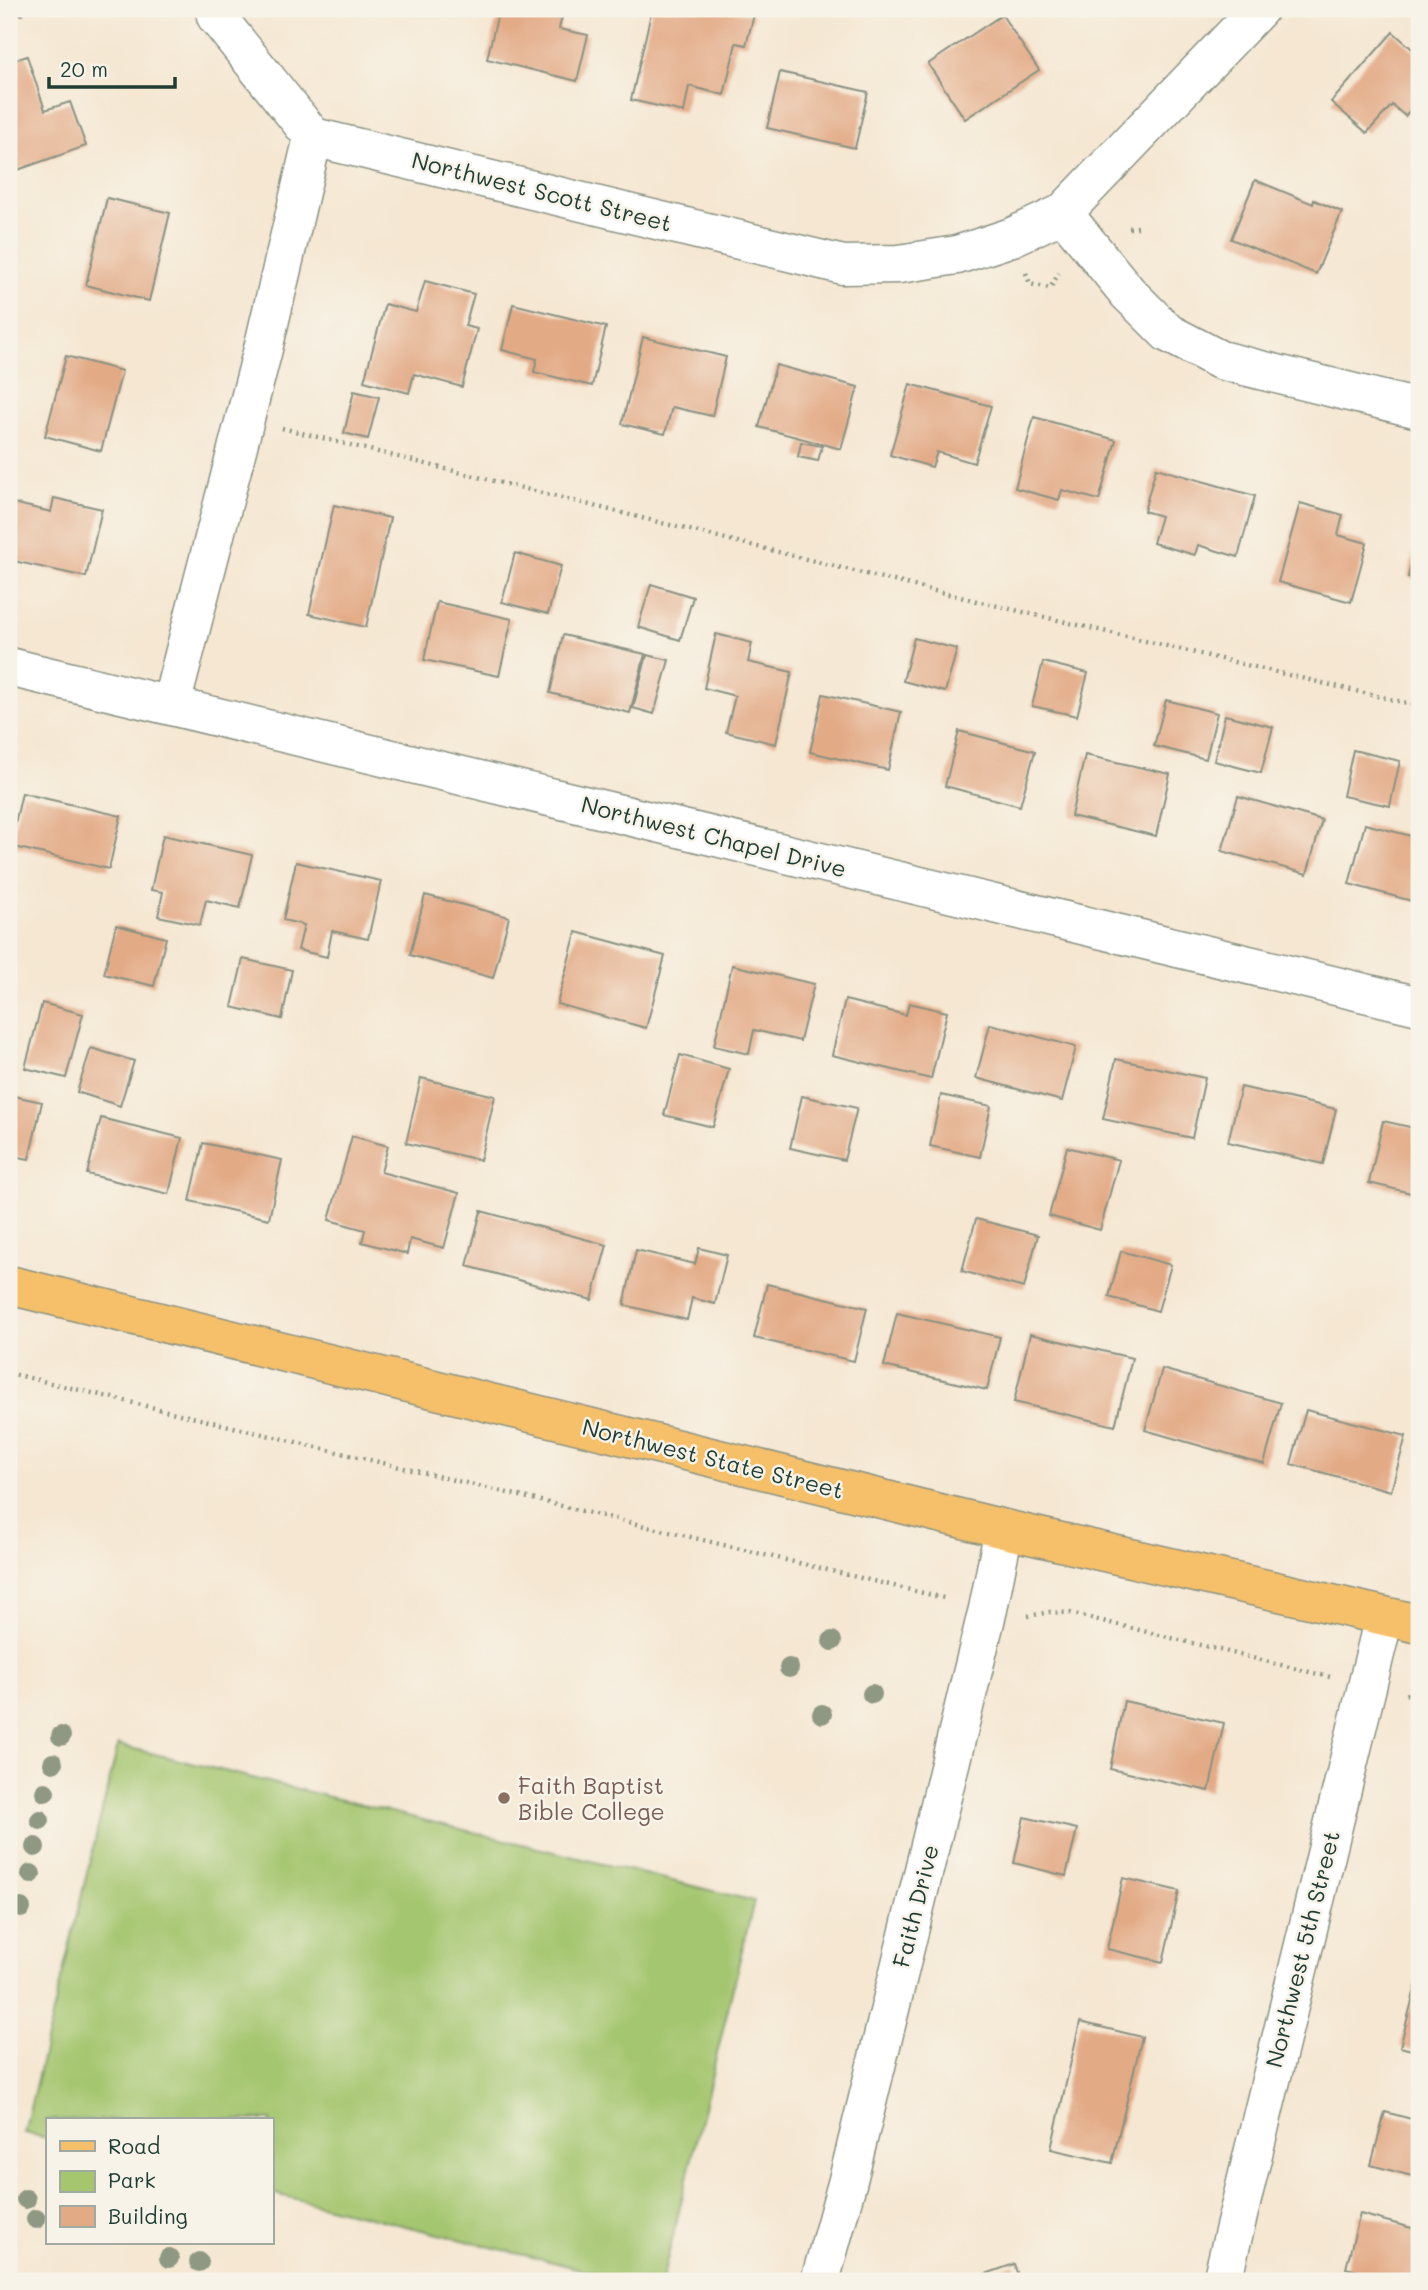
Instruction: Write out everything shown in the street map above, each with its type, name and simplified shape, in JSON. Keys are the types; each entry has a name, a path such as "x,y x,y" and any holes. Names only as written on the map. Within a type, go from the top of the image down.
{"main road":[{"name":"Northwest State Street","path":"9,1285 1004,1529 1402,1620"}],"street":[{"name":"Northwest Scott Street","path":"313,137 843,265 899,264 957,255 1012,237 1063,213 1259,9"},
{"path":"170,705 313,137 216,16"},
{"path":"1063,213 1128,293 1168,333 1220,360 1419,409"},
{"name":"Northwest Chapel Drive","path":"9,667 1419,1006"},
{"name":"Faith Drive","path":"820,2281 852,2167 988,1609 1004,1529"},
{"name":"Northwest 5th Street","path":"1222,2281 1366,1685 1402,1620"}],"path":[{"path":"1030,284 1050,288"},
{"path":"244,418 918,587 1419,706"},
{"path":"9,1373 988,1609 1026,1617 1050,1612 1070,1613 1419,1698"}],"green space":[{"path":"118,1745 754,1901 662,2281 630,2281 273,2193 273,2118 46,2118 46,2138 24,2133"}],"building":[{"path":"11,9 26,9 22,15"},
{"path":"499,9 547,9 563,13 559,29 588,35 577,81 487,59"},
{"path":"652,9 725,9 754,15 746,45 736,43 724,95 689,86 684,112 631,100"},
{"path":"1070,9 1089,9 1080,18"},
{"path":"1002,15 1039,70 965,119 928,64"},
{"path":"1393,32 1419,55 1419,100 1405,116 1392,105 1367,133 1331,102"},
{"path":"27,56 45,110 70,102 86,146 9,173 9,62"},
{"path":"780,72 868,92 855,148 767,128"},
{"path":"1255,180 1313,204 1314,200 1342,212 1316,274 1231,239"},
{"path":"107,198 170,213 149,301 86,285"},
{"path":"425,281 474,294 465,326 477,329 462,387 414,374 409,393 364,381 385,304 416,312"},
{"path":"513,304 606,327 592,386 534,372 537,359 502,350"},
{"path":"643,337 726,357 712,416 672,407 665,434 622,424"},
{"path":"66,356 122,371 101,451 45,436"},
{"path":"776,365 858,387 841,449 759,427"},
{"path":"910,384 991,406 974,463 937,452 932,467 890,455"},
{"path":"354,391 379,397 368,439 344,433"},
{"path":"1034,417 1116,440 1099,500 1062,490 1059,500 1015,488"},
{"path":"801,442 822,446 818,461 798,457"},
{"path":"1156,468 1255,496 1238,557 1198,545 1195,555 1153,543 1161,516 1144,511"},
{"path":"54,498 102,509 86,577 9,560 9,502 51,512"},
{"path":"1300,503 1343,515 1338,535 1367,543 1351,602 1278,582"},
{"path":"334,505 390,518 366,627 309,614"},
{"path":"1419,534 1419,580 1408,577"},
{"path":"515,553 561,566 548,614 502,602"},
{"path":"651,584 693,597 680,640 638,627"},
{"path":"437,602 512,619 499,676 424,660"},
{"path":"716,634 752,643 748,662 792,672 776,744 726,732 735,696 704,688"},
{"path":"563,635 645,654 630,713 550,693"},
{"path":"914,638 957,649 945,692 903,681"},
{"path":"647,655 669,660 654,714 633,708"},
{"path":"1043,662 1088,673 1077,716 1032,706"},
{"path":"823,694 901,712 888,770 810,752"},
{"path":"1166,700 1217,713 1206,759 1154,746"},
{"path":"1225,715 1273,727 1261,773 1214,761"},
{"path":"959,731 1035,751 1020,806 945,786"},
{"path":"1353,750 1400,761 1390,806 1343,796"},
{"path":"1085,755 1170,774 1156,836 1071,816"},
{"path":"22,793 121,816 109,869 10,846"},
{"path":"1238,796 1322,820 1307,874 1222,851"},
{"path":"1365,824 1419,838 1419,903 1349,884"},
{"path":"163,835 252,855 240,908 206,900 200,925 158,916 163,892 151,890"},
{"path":"296,862 381,881 368,939 332,931 327,957 298,950 304,925 283,920"},
{"path":"425,895 509,917 493,978 410,955"},
{"path":"116,925 166,938 154,986 104,974"},
{"path":"576,932 665,956 646,1028 557,1004"},
{"path":"243,959 292,970 282,1019 232,1007"},
{"path":"732,965 814,984 800,1041 754,1030 749,1054 714,1046"},
{"path":"845,1000 906,1015 909,1003 947,1012 931,1079 832,1055"},
{"path":"42,1003 83,1014 66,1078 25,1068"},
{"path":"990,1024 1076,1047 1062,1101 976,1078"},
{"path":"91,1048 134,1061 120,1106 77,1092"},
{"path":"680,1055 729,1069 713,1127 664,1115"},
{"path":"1116,1059 1205,1078 1192,1138 1103,1119"},
{"path":"421,1078 495,1096 480,1160 406,1143"},
{"path":"1241,1087 1336,1109 1323,1164 1228,1142"},
{"path":"9,1095 42,1102 29,1159 9,1155"},
{"path":"941,1095 991,1106 980,1157 930,1146"},
{"path":"802,1096 857,1108 844,1160 790,1148"},
{"path":"101,1118 182,1138 169,1194 87,1174"},
{"path":"1383,1121 1419,1129 1419,1195 1369,1183"},
{"path":"352,1136 388,1146 381,1172 459,1193 444,1248 410,1239 407,1254 362,1242 365,1230 329,1220"},
{"path":"203,1143 282,1160 269,1219 190,1201"},
{"path":"1067,1147 1119,1160 1100,1230 1049,1216"},
{"path":"481,1211 607,1245 592,1300 467,1266"},
{"path":"976,1219 1038,1235 1024,1288 962,1271"},
{"path":"699,1248 727,1255 715,1304 692,1298 687,1320 624,1305 636,1250 695,1264"},
{"path":"1121,1251 1171,1265 1158,1311 1109,1297"},
{"path":"767,1284 867,1308 854,1361 754,1338"},
{"path":"897,1313 1000,1337 987,1390 884,1366"},
{"path":"1030,1334 1132,1358 1115,1426 1014,1402"},
{"path":"1162,1369 1281,1403 1264,1464 1145,1430"},
{"path":"1306,1410 1406,1436 1391,1491 1291,1464"},
{"path":"1124,1701 1224,1723 1209,1791 1110,1769"},
{"path":"1024,1817 1077,1829 1066,1876 1014,1863"},
{"path":"1123,1878 1179,1891 1163,1962 1107,1949"},
{"path":"1419,1974 1419,2052 1400,2047"},
{"path":"1080,2022 1142,2037 1112,2163 1051,2149"},
{"path":"1385,2112 1419,2121 1419,2178 1371,2165"},
{"path":"1360,2214 1419,2230 1419,2281 1398,2281 1346,2268"},
{"path":"1014,2264 1020,2281 966,2281"}],"place":[{"name":"Faith Baptist Bible College","path":"504,1798"}]}
